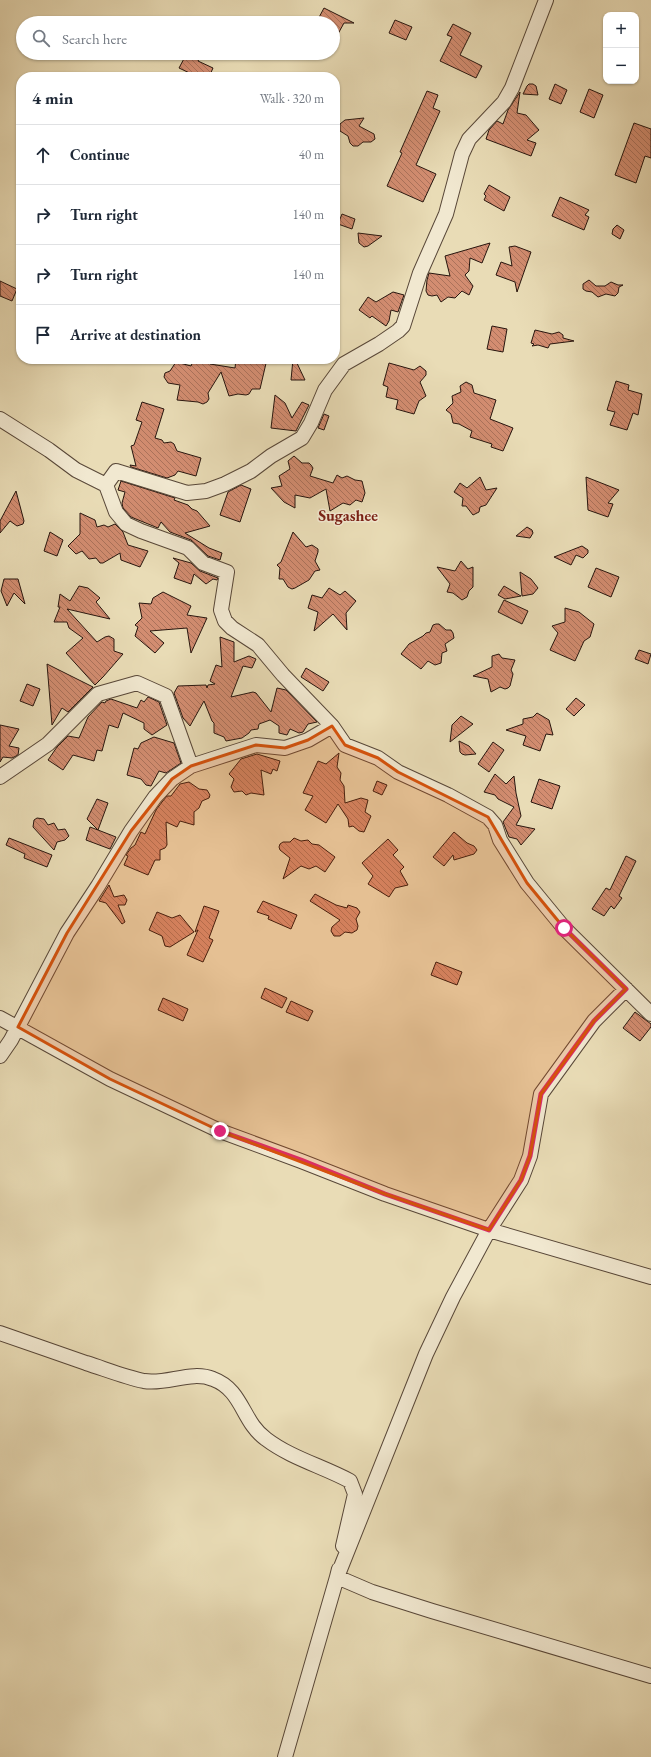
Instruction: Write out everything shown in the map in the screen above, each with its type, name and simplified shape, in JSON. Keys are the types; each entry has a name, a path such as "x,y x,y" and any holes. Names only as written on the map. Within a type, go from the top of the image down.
{"street":[{"path":"106,485 116,472 187,493 206,491 225,484 251,471 271,456 302,438 311,423 325,390 344,364 379,344 398,331 402,326 420,273 446,214 462,154 469,139 504,102 512,88 546,0"},
{"path":"0,419 50,450 76,470 106,485 116,512 126,524 188,548 203,563 227,572 221,610 224,621 258,645 283,675 332,726 345,744 378,758 398,772 448,795 488,817 495,825 500,840 526,883 564,928 651,1014"},
{"path":"0,777 48,744 98,694 137,683 166,696 191,766"},
{"path":"0,1056 18,1027 67,933 98,886 131,831 156,797 168,784 191,766 256,745 285,748 308,740 332,726"},
{"path":"285,1757 338,1577 426,1354 453,1297 489,1230 521,1180 530,1156 541,1094 594,1021 626,989"},
{"path":"0,1018 110,1079 220,1131 301,1160 385,1194 489,1230 651,1277"},
{"path":"0,1333 110,1371 144,1381 162,1382 191,1376 212,1378 226,1385 239,1400 252,1424 265,1439 306,1462 350,1481 355,1494 345,1534 338,1577"},
{"path":"338,1577 372,1592 432,1611 651,1676"}],"highlighted area":[{"path":"332,726 345,745 378,758 398,772 488,817 527,883 564,928 626,989 594,1021 541,1094 530,1156 521,1180 489,1230 385,1194 220,1131 110,1079 18,1027 67,933 131,831 172,779 191,766 256,745 285,748 308,740"}],"building":[{"path":"324,8 340,16 320,16"},
{"path":"340,16 354,23 344,23 340,30"},
{"path":"395,20 412,27 406,40 389,33"},
{"path":"453,24 471,33 460,55 482,66 476,78 440,61 452,37 447,35"},
{"path":"183,60 198,60 213,68 211,72 187,72 179,68"},
{"path":"529,84 536,86 538,95 523,94"},
{"path":"555,84 567,90 561,104 549,99"},
{"path":"589,89 603,95 594,118 580,112"},
{"path":"427,91 438,95 433,108 440,111 416,165 436,174 423,202 387,186 402,153 400,152"},
{"path":"520,92 517,113 526,115 539,130 527,140 536,143 531,156 486,139 489,130 497,121 503,124 508,110"},
{"path":"364,118 359,126 374,134 375,139 371,142 363,142 358,146 353,146 350,143 348,136 340,131 340,124 345,120"},
{"path":"634,123 651,129 651,158 645,156 636,183 615,175"},
{"path":"489,185 510,197 504,211 484,200 486,196 484,194"},
{"path":"560,197 589,210 585,215 589,217 584,230 552,216"},
{"path":"342,214 355,219 352,229 340,225"},
{"path":"617,225 624,230 620,239 612,234 613,229"},
{"path":"358,233 382,236 368,246 364,247 359,243"},
{"path":"490,243 482,263 470,258 469,271 465,275 473,286 469,295 462,291 455,298 448,297 441,302 437,295 428,295 426,291 429,273 450,276 445,256"},
{"path":"515,246 531,252 517,292 515,282 496,275 501,262 512,266 509,247"},
{"path":"589,280 596,286 605,286 611,282 618,285 623,285 619,287 618,293 615,296 606,294 598,297 592,292 583,289 583,284"},
{"path":"0,281 16,289 12,301 0,296"},
{"path":"393,292 404,295 398,312 391,310 389,321 386,326 372,316 370,318 359,310 368,297 376,302"},
{"path":"492,326 507,329 503,352 487,349"},
{"path":"535,330 552,334 559,332 563,335 563,338 574,341 550,344 548,348 538,345 532,346 534,344 531,343"},
{"path":"389,363 414,370 420,366 426,371 426,375 420,382 426,396 419,401 414,414 396,409 398,400 386,397 388,387 383,385"},
{"path":"175,364 191,366 192,364 210,364 235,368 235,364 266,364 260,389 252,389 249,394 246,395 238,394 229,396 221,372 208,393 209,399 203,404 198,402 177,400 180,385 168,383 164,377 165,373 170,371"},
{"path":"293,364 297,364 305,380 291,380"},
{"path":"616,381 629,385 628,390 642,394 638,415 633,413 627,430 610,425 615,412 607,410"},
{"path":"466,382 472,385 474,393 496,400 490,419 513,428 503,451 491,447 492,444 470,437 472,431 459,424 453,423 451,414 446,410 453,403 452,396 461,392 460,386"},
{"path":"275,395 285,403 292,418 302,402 309,405 296,431 271,428"},
{"path":"142,402 164,409 155,438 162,440 164,443 171,442 174,444 177,451 201,458 196,476 178,471 175,475 167,478 131,467 130,465 136,466 131,446 134,445 142,422 136,420"},
{"path":"324,414 329,416 324,430 318,428"},
{"path":"294,456 302,463 309,463 311,465 313,468 310,476 333,483 337,475 342,478 347,476 355,480 362,481 365,493 362,502 356,500 350,505 343,503 330,511 326,489 310,498 295,495 295,508 284,502 271,488 282,486 279,476 290,469 288,461"},
{"path":"480,477 486,490 497,488 486,505 480,507 479,512 473,515 466,506 462,506 463,498 454,492 460,483 467,488"},
{"path":"586,477 619,490 608,503 613,504 608,517 588,510"},
{"path":"121,481 175,498 174,500 188,505 197,511 210,526 185,533 209,548 222,553 220,560 208,556 191,540 170,532 161,522 158,528 131,517 123,508 122,503 125,492 118,490"},
{"path":"241,485 251,489 240,522 220,515 228,492"},
{"path":"16,491 24,521 23,524 17,526 10,521 0,533 0,521"},
{"path":"80,513 95,520 97,527 104,525 108,527 115,524 123,532 128,545 148,551 140,567 121,560 120,553 103,563 100,563 96,558 89,559 82,551 76,554 68,546 80,534"},
{"path":"527,527 532,530 533,533 530,538 516,536"},
{"path":"50,532 63,540 57,556 44,551"},
{"path":"293,532 306,547 312,545 318,549 315,561 320,570 315,571 309,580 292,589 288,587 283,579 279,579 280,568 277,565 281,562"},
{"path":"582,546 588,550 588,553 583,558 576,555 571,565 554,557"},
{"path":"173,558 191,563 200,571 218,578 217,580 213,579 206,584 194,574 191,584 174,578 179,563"},
{"path":"461,561 468,569 473,567 473,587 469,591 467,597 462,600 453,593 447,592 450,584 437,567 455,571"},
{"path":"596,568 619,577 611,597 588,587"},
{"path":"520,572 531,579 538,588 533,594 522,596"},
{"path":"4,579 18,579 25,604 14,593 7,606 1,591"},
{"path":"79,586 88,588 100,598 96,602 110,619 67,609 97,642 109,636 114,639 114,651 123,654 95,685 66,653 83,638 69,628 67,622 54,622 60,607 58,607 60,594 70,601"},
{"path":"504,586 521,596 505,599 498,595"},
{"path":"329,588 340,595 345,591 356,601 346,613 347,630 333,614 314,631 318,612 308,608 312,595 322,598"},
{"path":"163,592 191,606 187,615 207,618 191,653 187,628 150,631 164,643 155,653 135,636 138,627 135,625 142,618 139,603 151,604 153,598"},
{"path":"504,600 528,611 522,624 498,612"},
{"path":"565,608 579,612 594,624 590,637 584,641 575,661 550,650 558,633 552,626 565,622"},
{"path":"439,624 446,630 451,630 454,638 445,644 447,651 442,653 441,663 435,665 428,661 421,669 401,654 409,644 430,632 433,625"},
{"path":"220,637 234,642 234,662 249,656 256,659 252,668 243,666 231,697 253,692 256,693 271,712 277,688 286,690 317,722 308,724 303,732 299,733 290,729 287,735 279,733 279,726 270,720 259,724 258,729 251,730 242,738 226,741 224,737 214,733 214,723 204,701 190,726 183,718 174,693 178,686 206,685 207,688 208,685 215,684 210,681 216,665 222,667"},
{"path":"639,650 651,654 648,664 635,659"},
{"path":"499,654 502,658 515,660 511,670 513,674 510,686 508,688 505,689 500,687 491,692 488,679 473,676 492,667 492,656"},
{"path":"47,664 93,687 68,712 62,708 52,725"},
{"path":"306,668 329,682 323,691 301,677"},
{"path":"27,684 40,689 33,706 20,701"},
{"path":"148,697 159,702 167,725 152,735 144,729 144,723 123,713 118,728 109,725 102,751 97,750 94,761 73,755 63,770 48,760 57,747 68,736 79,738 88,717 102,702 105,703 111,699 137,708 141,700 144,702"},
{"path":"576,698 585,705 574,716 566,709"},
{"path":"537,713 549,720 553,735 546,734 540,751 523,745 526,736 506,730 523,724 523,719 533,717"},
{"path":"461,716 473,724 450,742 452,725"},
{"path":"0,725 19,729 9,746 19,748 18,755 12,758 3,757 0,762"},
{"path":"154,737 174,743 181,763 166,773 159,771 151,786 146,785 141,779 127,775 134,748 138,749 141,743"},
{"path":"459,741 469,746 476,754 462,754 460,752"},
{"path":"493,742 504,750 489,772 478,764"},
{"path":"339,753 337,767 341,773 340,780 344,786 345,803 361,798 368,800 365,812 371,816 364,832 359,831 353,826 349,827 348,819 338,804 326,823 305,810 313,796 303,793 318,761 326,764"},
{"path":"257,754 280,761 277,771 273,769 271,774 261,770 264,795 251,793 246,795 242,791 234,792 231,787 234,779 229,774 241,759"},
{"path":"495,774 506,784 514,776 521,816 516,825 535,829 521,845 517,839 509,837 503,822 514,807 498,799 495,795 484,792"},
{"path":"539,779 560,786 552,809 531,802"},
{"path":"377,781 387,785 382,795 373,791"},
{"path":"189,782 199,789 207,790 210,795 209,798 202,801 199,808 194,812 194,825 180,821 177,827 166,822 167,845 165,848 160,850 160,860 155,860 148,875 124,865 128,856 126,855 135,845 141,832 145,834 156,810 162,802 167,796 171,796 180,784"},
{"path":"97,799 108,803 98,830 87,819"},
{"path":"37,818 44,819 48,825 54,823 58,830 65,829 69,836 65,840 57,842 54,850 33,827 34,820"},
{"path":"90,827 116,837 110,849 86,840"},
{"path":"454,832 467,843 474,846 477,850 474,854 454,860 453,855 444,866 433,857"},
{"path":"9,838 52,855 47,867 24,858 25,854 6,845"},
{"path":"294,838 301,841 308,840 312,844 319,845 335,857 325,872 316,866 309,869 301,866 283,879 290,858 280,850 279,847 283,842 290,842"},
{"path":"388,839 398,850 393,855 404,867 400,871 408,885 395,888 389,897 368,884 373,876 362,863"},
{"path":"626,856 636,861 619,896 622,898 614,909 611,906 604,916 592,909 606,888 610,890"},
{"path":"109,885 114,897 124,895 127,900 125,905 118,905 125,922 122,924 106,903 99,901"},
{"path":"315,894 336,905 347,908 348,905 357,908 360,912 356,919 358,926 357,930 352,933 345,932 340,936 334,936 331,931 332,927 340,920 310,901"},
{"path":"263,901 297,915 291,929 268,919 269,916 257,912"},
{"path":"204,906 219,911 209,938 213,940 203,962 187,955 198,930 195,932"},
{"path":"157,912 172,918 180,915 194,932 170,947 165,946 162,936 149,930"},
{"path":"436,962 462,972 457,985 431,975"},
{"path":"265,988 287,998 282,1008 261,998"},
{"path":"163,998 188,1009 183,1021 158,1010"},
{"path":"291,1001 313,1011 308,1021 286,1012"},
{"path":"635,1012 651,1024 651,1027 640,1041 623,1028"}],"district":[{"name":"Sugashee","path":"348,515"}],"route":[{"path":"220,1131 301,1160 385,1194 489,1230 521,1180 530,1156 538,1104 541,1094 594,1021 626,989 564,928"}]}
